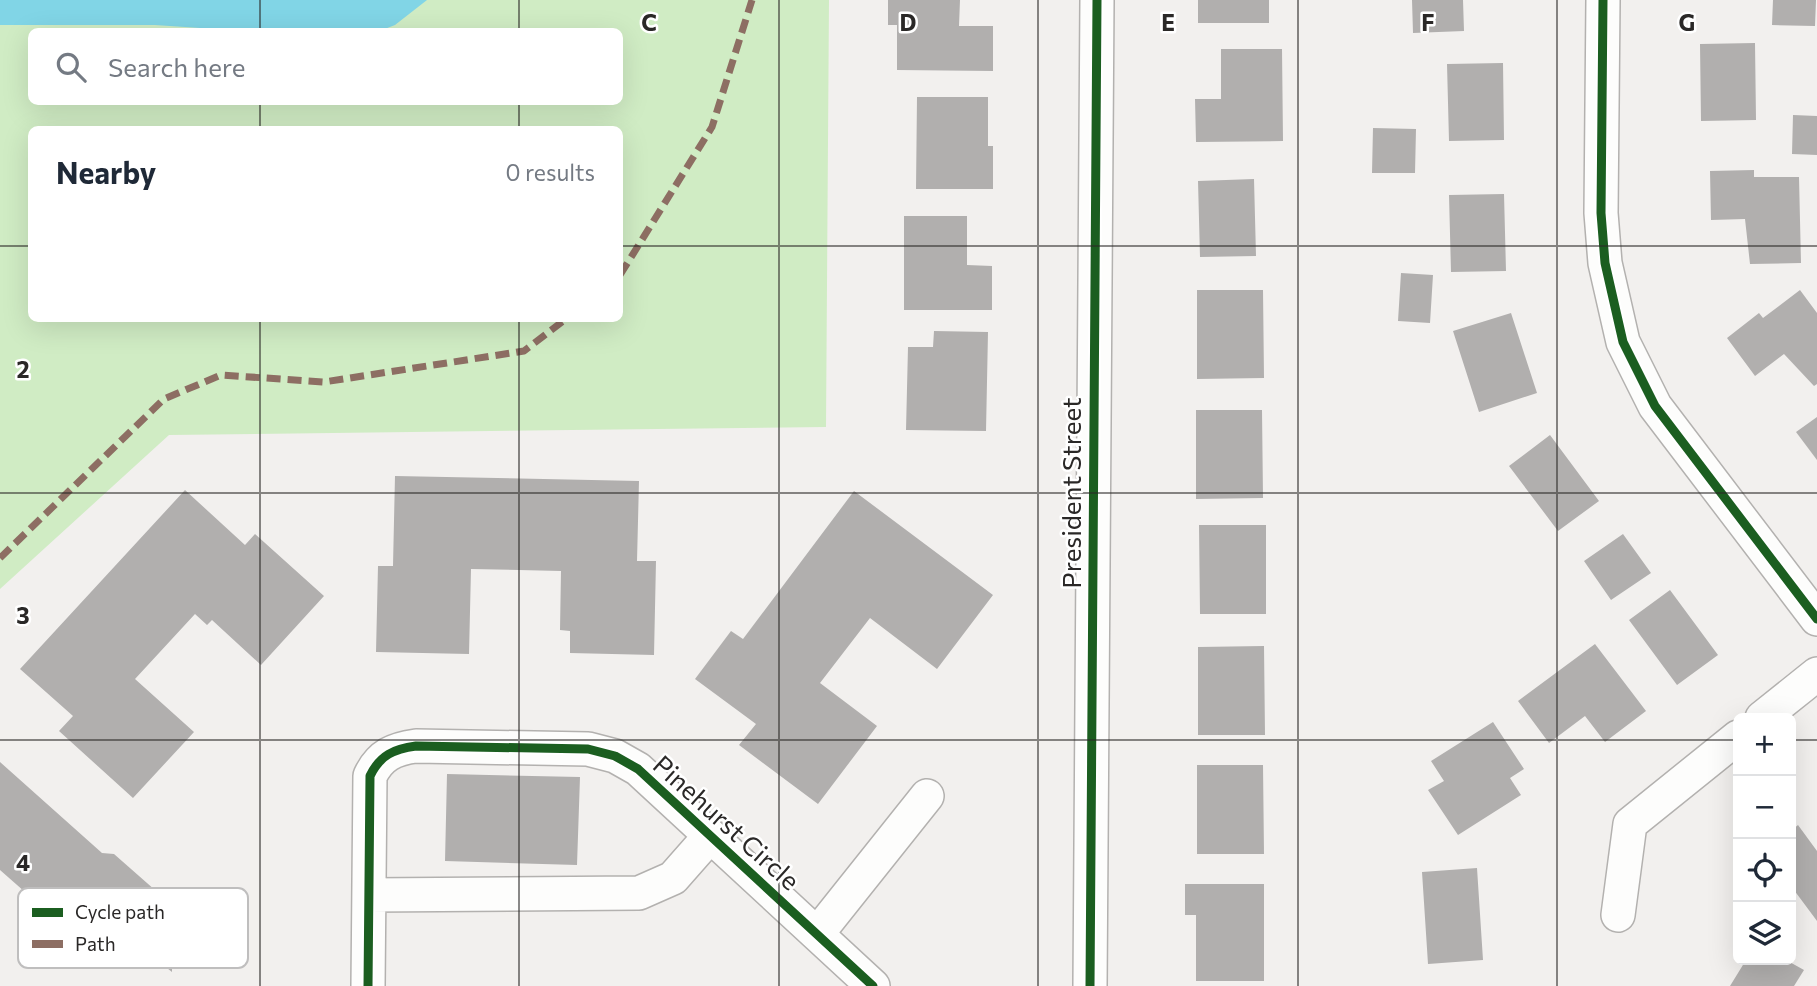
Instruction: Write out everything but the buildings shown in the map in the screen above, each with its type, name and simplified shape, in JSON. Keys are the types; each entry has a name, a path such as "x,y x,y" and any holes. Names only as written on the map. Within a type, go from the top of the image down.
{"street":[{"name":"President Street","path":"1090,986 1097,0"},
{"path":"1603,0 1601,213 1605,263 1623,342 1655,407 1817,619"},
{"path":"1768,713 1817,674"},
{"path":"1618,915 1630,824 1733,741"},
{"name":"Pinehurst Circle","path":"368,986 370,776 376,762 395,749 416,746 588,749 615,756 638,769 873,986"},
{"path":"817,934 927,796"},
{"path":"369,895 639,893 673,878 710,836"}],"green space":[{"path":"0,0 829,0 826,427 169,435 0,589"}],"water":[{"path":"0,0 427,0 387,28 0,25"}],"marked path":[{"path":"623,270 712,127 752,0"},
{"path":"0,558 164,399 221,375 324,382 524,351 562,322"}],"cycle path":[{"path":"1090,986 1097,0"},
{"path":"1603,0 1601,213 1605,263 1623,342 1655,406 1817,619"},
{"path":"368,986 370,776 388,754 416,746 588,749 615,756 638,769 873,986"}]}
